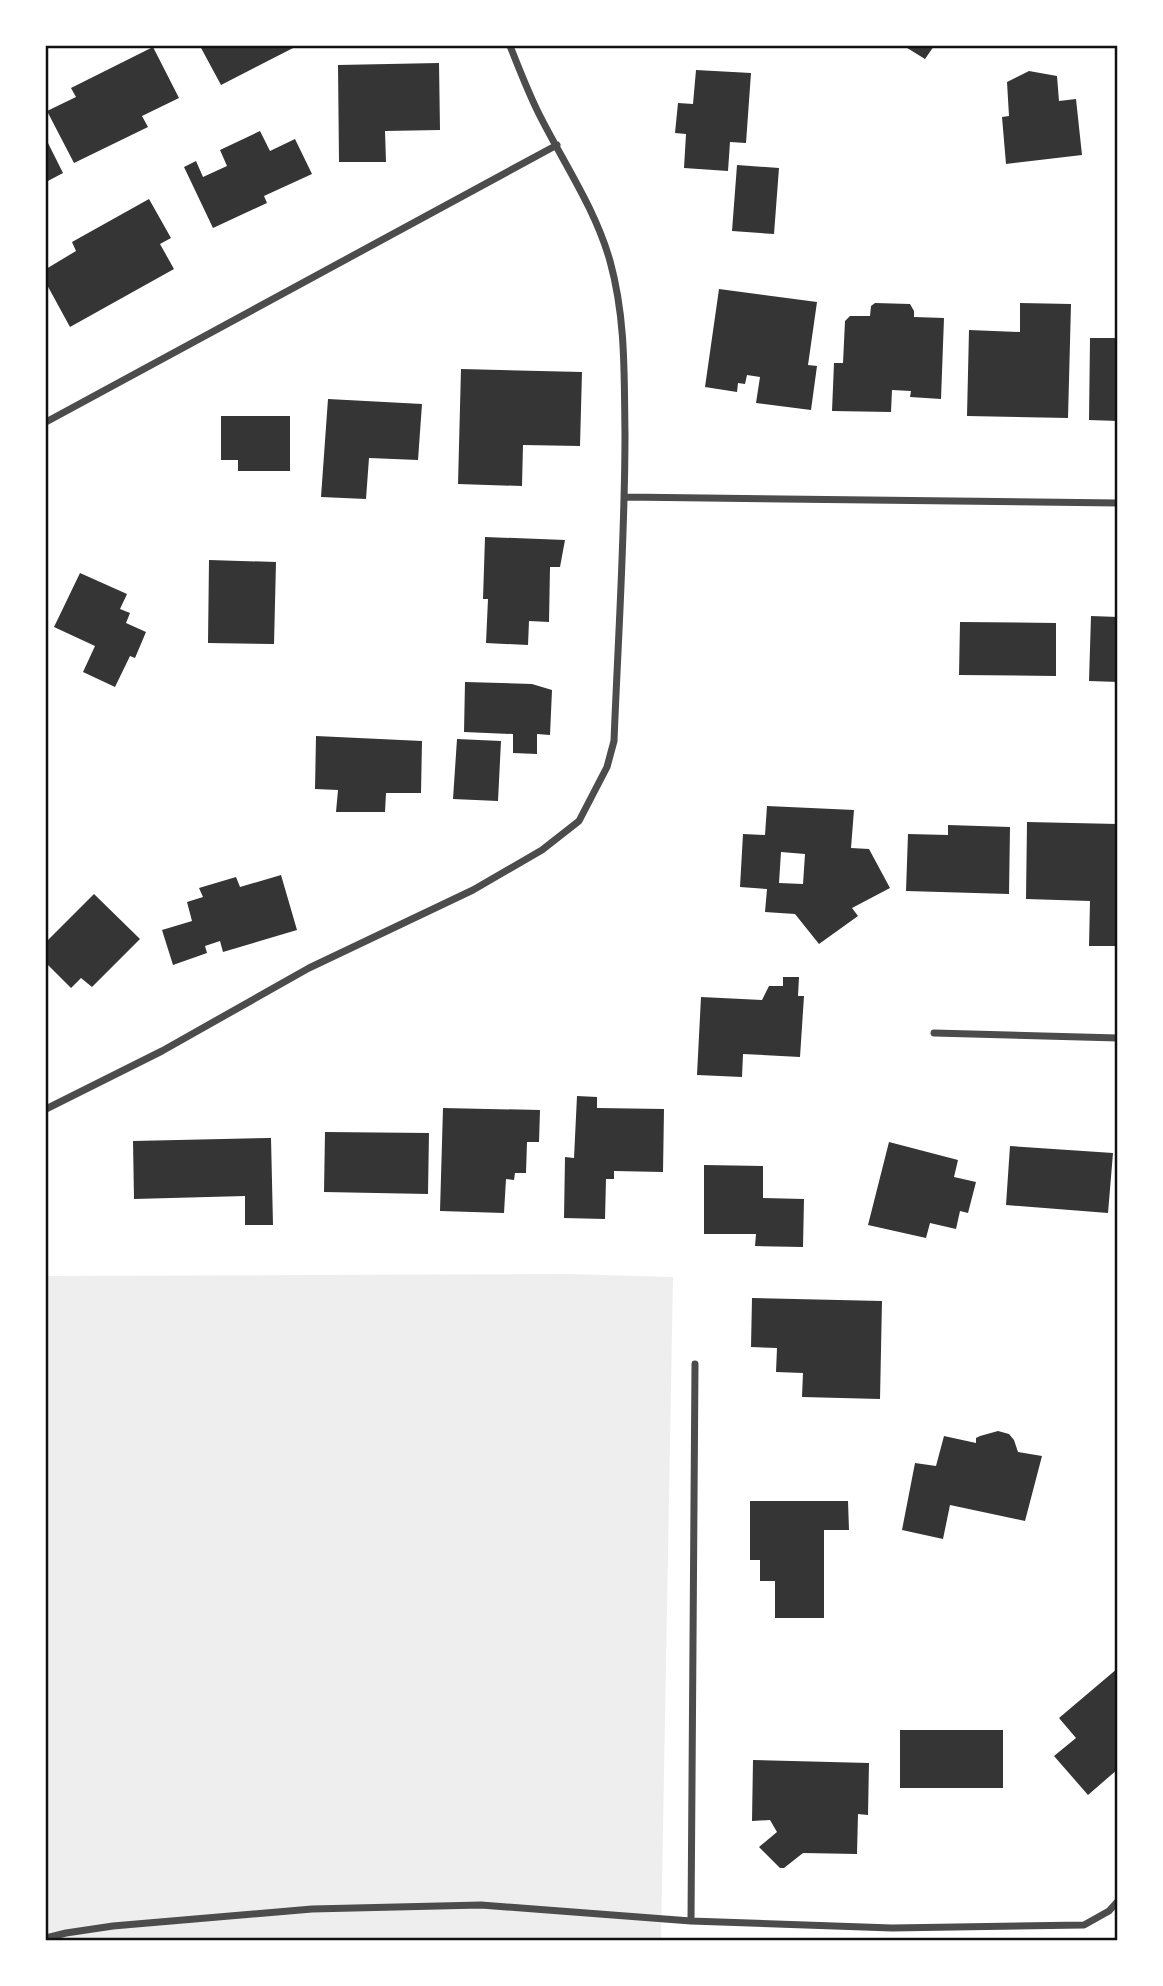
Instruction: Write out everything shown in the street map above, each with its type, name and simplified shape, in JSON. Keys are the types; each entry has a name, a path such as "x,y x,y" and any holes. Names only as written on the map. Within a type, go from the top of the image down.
{"street":[{"path":"46,1109 162,1051 310,968 473,890 542,850 579,821 607,766 614,741 625,496 624,343 621,314 611,264 603,240 539,113 510,46"},
{"path":"46,422 557,145"},
{"path":"625,496 1118,503"},
{"path":"934,1033 1118,1038"},
{"path":"691,1921 695,1364"},
{"path":"46,1938 113,1926 312,1909 481,1905 691,1921 892,1928 1084,1925 1109,1911 1118,1901"}],"shaded area":[{"path":"568,1274 673,1277 661,1940 46,1940 46,1276"}],"building":[{"path":"200,46 297,46 221,85"},
{"path":"904,46 934,46 925,59"},
{"path":"153,47 179,98 142,116 148,127 74,163 47,111 76,97 71,88"},
{"path":"439,63 440,130 385,131 386,162 339,162 338,65"},
{"path":"696,70 751,73 746,143 730,142 728,171 684,168 686,134 675,133 678,103 693,104"},
{"path":"1029,71 1057,76 1059,101 1076,99 1082,155 1006,164 1002,117 1009,116 1007,82"},
{"path":"260,131 270,151 295,139 312,174 264,196 267,203 213,228 184,167 196,161 203,177 227,166 220,150"},
{"path":"46,139 63,173 46,182"},
{"path":"737,165 779,168 774,234 732,231"},
{"path":"149,199 171,238 160,244 174,269 70,327 46,283 46,269 76,251 72,242"},
{"path":"719,289 817,302 808,365 817,366 811,410 756,403 760,377 747,375 745,384 738,383 737,392 705,387"},
{"path":"875,303 910,304 914,317 944,318 941,399 910,397 911,391 892,390 891,412 832,411 834,363 843,363 845,321 850,316 870,316 871,306"},
{"path":"1020,303 1071,304 1068,418 967,416 969,330 1020,332"},
{"path":"1090,338 1118,338 1118,421 1089,420"},
{"path":"461,369 582,372 580,446 523,445 522,486 458,484"},
{"path":"328,399 422,404 418,460 369,458 366,499 321,497"},
{"path":"221,416 290,416 290,471 238,471 238,460 221,460"},
{"path":"485,537 565,540 560,567 550,567 549,622 529,621 528,645 486,643 488,599 483,599"},
{"path":"209,560 276,562 274,644 208,643"},
{"path":"80,573 127,594 120,609 130,613 126,623 146,632 135,658 130,656 115,687 83,672 95,646 54,627"},
{"path":"1091,616 1118,617 1118,682 1089,681"},
{"path":"960,622 1056,623 1056,676 959,675"},
{"path":"465,682 532,684 552,690 550,735 537,734 537,754 513,753 513,734 464,732"},
{"path":"316,736 422,741 421,793 386,793 385,812 336,812 338,790 315,789"},
{"path":"457,739 501,741 498,801 453,799"},
{"path":"767,806 854,810 851,848 869,849 890,888 852,908 858,916 819,944 795,914 765,912 767,889 740,887 743,834 765,835","holes":["781,852 805,854 803,884 779,883"]},
{"path":"1027,822 1118,824 1118,946 1089,946 1090,901 1026,899"},
{"path":"948,825 1010,827 1009,894 906,891 908,834 948,835"},
{"path":"281,875 297,930 223,952 220,941 205,946 207,953 173,965 162,930 192,921 187,902 203,897 199,888 236,877 240,887"},
{"path":"94,894 140,939 92,987 81,978 71,988 46,963 46,942"},
{"path":"783,977 799,977 798,996 804,996 800,1057 743,1054 742,1077 697,1075 701,997 762,1000 769,986 783,986"},
{"path":"577,1096 597,1097 597,1108 664,1109 663,1172 614,1171 614,1179 606,1179 605,1219 564,1218 565,1157 574,1158"},
{"path":"443,1108 540,1110 539,1142 527,1142 526,1173 515,1173 514,1180 506,1179 504,1213 440,1211"},
{"path":"325,1132 429,1133 428,1194 324,1192"},
{"path":"271,1138 273,1225 245,1225 245,1196 134,1199 133,1141"},
{"path":"889,1142 958,1160 954,1177 976,1182 968,1213 960,1211 956,1229 930,1223 926,1238 868,1225"},
{"path":"1010,1146 1113,1153 1108,1213 1006,1205"},
{"path":"704,1165 763,1166 763,1198 804,1199 803,1247 755,1246 756,1234 704,1234"},
{"path":"752,1298 882,1301 880,1399 802,1397 803,1373 776,1372 777,1348 751,1347"},
{"path":"998,1431 1009,1434 1018,1452 1042,1456 1025,1521 950,1505 943,1539 902,1530 915,1463 936,1466 944,1436 976,1443 976,1438"},
{"path":"750,1501 848,1501 849,1530 824,1530 824,1618 775,1618 775,1581 760,1581 760,1560 750,1560"},
{"path":"1118,1668 1118,1769 1088,1795 1054,1756 1076,1738 1059,1718"},
{"path":"900,1730 1003,1730 1003,1788 900,1788"},
{"path":"753,1760 869,1763 868,1815 858,1814 857,1854 803,1853 784,1868 780,1868 759,1847 777,1832 770,1820 752,1821"}]}
